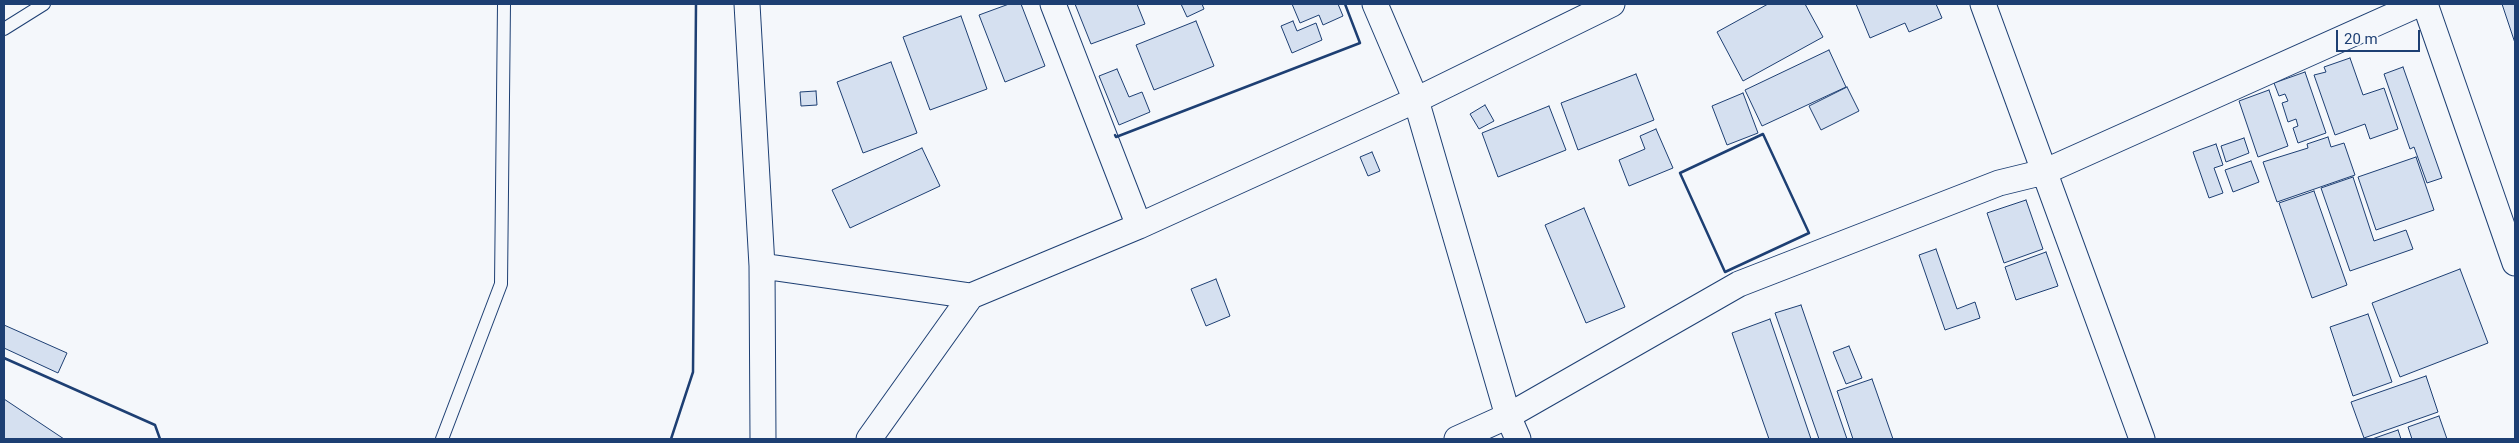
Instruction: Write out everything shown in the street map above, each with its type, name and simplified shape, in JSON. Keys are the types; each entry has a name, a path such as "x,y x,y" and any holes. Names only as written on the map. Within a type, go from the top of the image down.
{"street":[{"path":"747,4 762,266 763,439"},
{"path":"1053,4 1139,226"},
{"path":"1375,4 1416,100 1508,416 1518,439"},
{"path":"762,266 971,296 1139,226 1416,100 1612,4"},
{"path":"1983,4 2142,439"},
{"path":"1457,439 1508,416 1739,284 1999,183 2044,172 2419,4"},
{"path":"2425,4 2515,263"},
{"path":"869,439 971,296"}],"lane":[{"path":"4,29 44,4"},
{"path":"442,439 501,284 504,4"}],"building":[{"path":"1009,4 1021,4 1045,66 1005,82 979,15"},
{"path":"1075,4 1137,4 1145,24 1091,44"},
{"path":"1181,4 1202,4 1204,9 1187,17"},
{"path":"1292,4 1338,4 1343,16 1323,25 1319,15 1300,23"},
{"path":"1768,4 1805,4 1823,37 1743,81 1717,32"},
{"path":"1856,4 1936,4 1942,18 1909,32 1905,23 1870,38"},
{"path":"2502,4 2515,4 2515,43"},
{"path":"961,16 987,89 930,110 903,37"},
{"path":"1196,21 1214,66 1154,90 1136,45"},
{"path":"1293,21 1297,31 1316,23 1322,40 1292,53 1281,26"},
{"path":"1829,50 1846,87 1762,126 1745,90"},
{"path":"2350,58 2363,95 2384,88 2398,129 2370,139 2365,124 2335,135 2314,75 2326,72 2324,67"},
{"path":"891,62 917,133 863,153 837,82"},
{"path":"2403,67 2442,178 2427,183 2414,147 2410,149 2384,74"},
{"path":"1117,69 1129,97 1142,92 1150,112 1119,125 1099,76"},
{"path":"2305,72 2326,133 2298,143 2293,128 2298,126 2296,119 2288,122 2282,103 2288,101 2285,94 2279,96 2274,83"},
{"path":"1636,74 1654,120 1578,150 1561,103"},
{"path":"1847,87 1859,111 1821,130 1809,106"},
{"path":"2269,90 2288,146 2258,157 2239,101"},
{"path":"816,91 817,105 801,106 800,92"},
{"path":"1743,93 1758,133 1727,145 1712,106"},
{"path":"1485,105 1494,121 1479,129 1470,114"},
{"path":"1549,106 1566,150 1498,177 1482,133"},
{"path":"1656,129 1673,168 1629,186 1619,160 1645,149 1640,136"},
{"path":"2328,137 2331,147 2344,143 2355,175 2277,202 2263,162 2308,148 2307,144"},
{"path":"2244,138 2249,153 2226,162 2221,146"},
{"path":"2216,144 2223,165 2214,168 2223,193 2209,198 2193,152"},
{"path":"922,148 940,186 850,228 832,190"},
{"path":"1372,152 1380,171 1368,176 1360,157"},
{"path":"2416,157 2434,210 2376,230 2358,177"},
{"path":"2251,161 2259,182 2233,192 2225,170"},
{"path":"2353,177 2374,241 2406,230 2413,249 2350,271 2321,188"},
{"path":"2314,191 2347,285 2312,298 2279,203"},
{"path":"2026,200 2043,249 2004,263 1987,213"},
{"path":"1584,208 1625,307 1586,323 1545,225"},
{"path":"1936,249 1957,309 1975,302 1980,318 1945,330 1919,255"},
{"path":"2046,252 2058,286 2016,300 2005,267"},
{"path":"2460,269 2488,343 2400,377 2372,303"},
{"path":"1216,279 1230,316 1206,326 1191,289"},
{"path":"1801,305 1847,439 1819,439 1775,313"},
{"path":"2368,314 2392,382 2353,396 2330,327"},
{"path":"1770,319 1811,439 1769,439 1732,333"},
{"path":"4,325 67,353 58,373 4,348"},
{"path":"1849,346 1862,378 1846,384 1833,352"},
{"path":"2426,376 2438,412 2364,438 2351,402"},
{"path":"1872,379 1893,439 1853,439 1837,391"},
{"path":"4,399 64,439 4,439"},
{"path":"2439,416 2447,439 2412,439 2408,427"},
{"path":"2398,430 2401,439 2372,439"}],"wall":[{"path":"671,439 693,372 696,4"},
{"path":"1115,135 1116,137 1360,43 1345,4"},
{"path":"1763,134 1809,233 1725,272 1680,173 1763,134"},
{"path":"4,358 155,425 160,439"}]}
